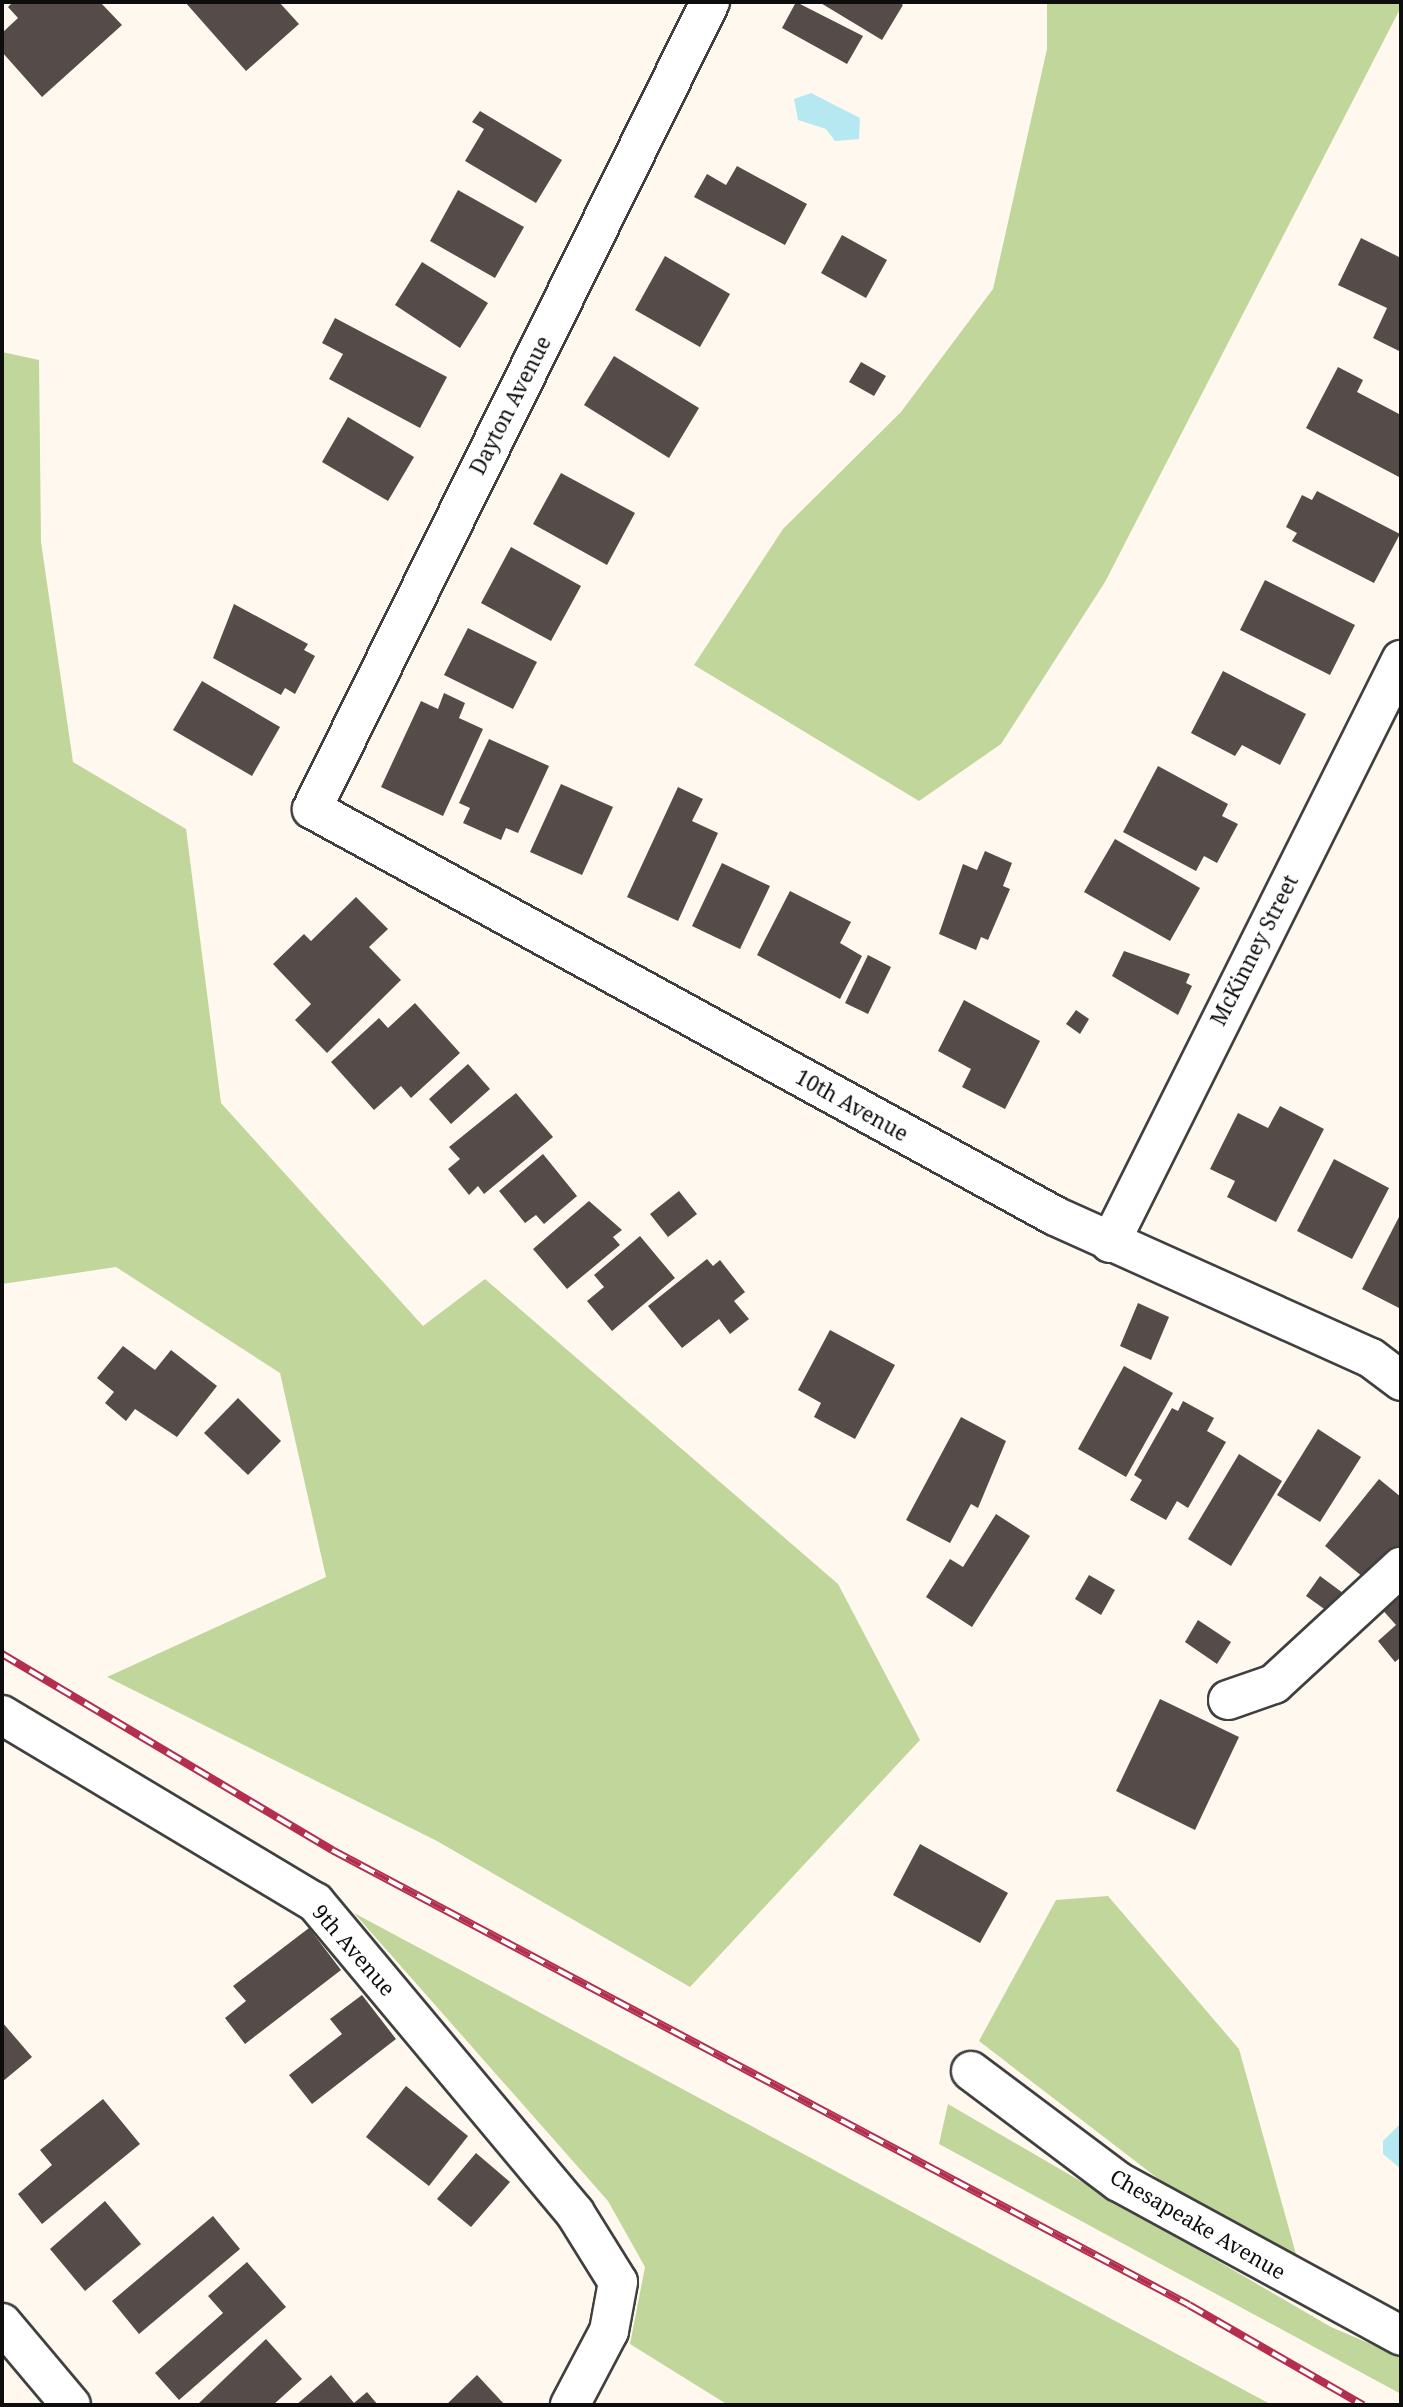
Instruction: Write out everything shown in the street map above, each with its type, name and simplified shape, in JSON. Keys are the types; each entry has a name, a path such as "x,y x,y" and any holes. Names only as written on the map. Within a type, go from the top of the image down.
{"street":[{"name":"Dayton Avenue","path":"312,809 710,2"},
{"name":"McKinney Street","path":"1110,1243 1401,660"},
{"name":"10th Avenue","path":"312,809 1110,1243 1371,1359 1401,1381"},
{"path":"1228,1700 1274,1684 1401,1567"},
{"name":"9th Avenue","path":"2,1715 315,1902 575,2213 618,2282 608,2331 570,2405"},
{"name":"Chesapeake Avenue","path":"971,2071 1131,2189 1401,2336"},
{"path":"2,2323 71,2405"}],"green space":[{"path":"1047,2 1401,2 1401,7 1105,582 1001,744 919,801 694,665 783,529 901,412 993,289 1047,49"},
{"path":"2,352 39,360 41,542 73,762 186,829 221,1103 423,1326 485,1279 838,1584 920,1740 690,1987 437,1841 107,1677 326,1577 280,1373 116,1267 2,1284"},
{"path":"1108,1896 1239,2049 1299,2265 1182,2197 979,2041 1056,1900"},
{"path":"354,1913 1272,2405 728,2405 630,2344 645,2267 608,2201"},
{"path":"948,2104 1331,2327 1401,2357 1401,2394 939,2144"}],"water":[{"path":"811,93 860,118 859,139 835,141 826,129 798,120 794,99"},
{"path":"1401,2123 1401,2169 1383,2154 1383,2141"}],"building":[{"path":"13,2 100,2 122,25 42,97 2,52 2,33 18,18 8,7"},
{"path":"185,2 279,2 299,24 246,71"},
{"path":"796,2 863,36 847,64 782,28"},
{"path":"819,2 899,2 903,5 882,40"},
{"path":"480,111 562,160 536,203 465,161 484,129 472,122"},
{"path":"737,166 807,204 785,245 694,197 707,174 726,185"},
{"path":"458,190 524,227 495,278 430,241"},
{"path":"842,235 887,260 866,298 821,273"},
{"path":"1361,238 1401,258 1401,352 1373,338 1387,308 1338,285"},
{"path":"665,256 730,294 700,347 635,310"},
{"path":"422,262 488,303 460,348 395,305"},
{"path":"335,318 447,377 420,428 329,379 343,354 322,343"},
{"path":"614,356 699,408 669,458 584,405"},
{"path":"861,362 886,376 874,396 849,382"},
{"path":"1338,367 1363,380 1357,392 1401,415 1401,478 1306,428"},
{"path":"348,417 414,457 388,501 322,462"},
{"path":"561,473 635,513 607,565 533,524"},
{"path":"1317,491 1400,534 1374,583 1292,541 1297,533 1286,527 1302,495 1312,500"},
{"path":"511,547 581,586 551,641 481,603"},
{"path":"1265,580 1355,625 1330,675 1240,630"},
{"path":"234,604 308,644 304,650 315,656 295,694 285,688 281,695 213,658"},
{"path":"468,628 537,662 513,709 444,675"},
{"path":"1223,671 1306,714 1280,765 1242,745 1235,756 1191,733"},
{"path":"202,681 280,727 252,776 173,730"},
{"path":"444,693 465,703 459,718 483,729 443,816 381,787 421,701 438,709"},
{"path":"489,739 549,766 518,833 506,828 501,840 463,823 470,808 459,803"},
{"path":"1158,766 1228,804 1222,816 1238,824 1217,863 1204,856 1196,871 1123,832"},
{"path":"561,784 613,807 582,875 530,852"},
{"path":"678,787 703,799 692,821 718,833 678,921 627,897"},
{"path":"1115,839 1200,888 1170,941 1084,892"},
{"path":"985,851 1012,863 1003,886 1010,889 988,940 981,937 976,950 939,934 963,864 977,870"},
{"path":"722,863 770,886 740,949 692,926"},
{"path":"790,891 851,922 840,943 862,956 840,999 757,955"},
{"path":"356,897 388,929 369,947 401,980 327,1053 295,1020 311,1004 273,964 304,934 311,941"},
{"path":"1124,951 1190,974 1186,983 1192,986 1178,1015 1112,976"},
{"path":"868,955 891,967 868,1014 845,1003"},
{"path":"964,1000 1040,1041 1005,1109 962,1087 971,1069 938,1051"},
{"path":"415,1003 460,1053 411,1098 401,1086 374,1110 331,1062 379,1018 388,1028"},
{"path":"1076,1010 1089,1019 1080,1034 1066,1024"},
{"path":"468,1064 490,1089 451,1124 429,1099"},
{"path":"516,1093 553,1137 484,1194 478,1186 469,1195 448,1169 460,1159 449,1147"},
{"path":"1280,1106 1324,1129 1276,1222 1227,1197 1235,1181 1210,1169 1238,1113 1268,1128"},
{"path":"543,1154 577,1196 544,1224 536,1215 525,1223 499,1191"},
{"path":"1334,1159 1389,1188 1352,1259 1297,1231"},
{"path":"679,1191 697,1214 668,1237 650,1214"},
{"path":"589,1201 622,1230 613,1237 620,1245 567,1289 533,1249"},
{"path":"1401,1213 1401,1309 1362,1289"},
{"path":"640,1236 675,1278 612,1331 587,1301 604,1287 594,1275"},
{"path":"707,1259 713,1266 720,1260 745,1292 734,1301 749,1319 730,1334 719,1319 682,1348 648,1306"},
{"path":"1138,1303 1169,1317 1151,1360 1120,1346"},
{"path":"830,1330 895,1365 855,1439 814,1417 821,1403 798,1390"},
{"path":"123,1346 155,1370 171,1350 217,1386 177,1437 135,1409 126,1421 105,1403 114,1392 97,1378"},
{"path":"1124,1366 1173,1393 1126,1477 1078,1449"},
{"path":"238,1398 281,1441 248,1475 204,1433"},
{"path":"1183,1401 1214,1418 1207,1431 1226,1442 1188,1508 1177,1501 1166,1520 1130,1500 1142,1480 1134,1475 1172,1408 1178,1411"},
{"path":"961,1417 1006,1441 978,1508 971,1504 950,1543 906,1520"},
{"path":"1318,1429 1361,1457 1320,1522 1277,1495"},
{"path":"1239,1454 1282,1481 1231,1566 1188,1539"},
{"path":"1379,1479 1401,1497 1401,1552 1374,1586 1325,1546"},
{"path":"996,1514 1030,1536 972,1627 926,1597 950,1559 963,1567"},
{"path":"1089,1575 1115,1590 1101,1615 1075,1599"},
{"path":"1320,1576 1343,1593 1330,1613 1306,1596"},
{"path":"1401,1587 1401,1657 1395,1662 1378,1641 1396,1625 1379,1606"},
{"path":"1198,1620 1231,1642 1217,1664 1185,1642"},
{"path":"1160,1699 1239,1737 1195,1830 1116,1791"},
{"path":"920,1844 1008,1893 980,1943 893,1895"},
{"path":"309,1928 341,1970 245,2044 225,2018 246,2001 233,1986"},
{"path":"362,1995 396,2039 312,2104 289,2075 342,2034 330,2019"},
{"path":"2,2022 32,2057 2,2082"},
{"path":"406,2086 468,2136 429,2186 366,2137"},
{"path":"103,2099 140,2144 42,2224 18,2194 52,2165 40,2150"},
{"path":"476,2153 510,2182 471,2227 437,2199"},
{"path":"105,2201 141,2244 85,2291 50,2249"},
{"path":"213,2216 240,2249 139,2334 112,2301"},
{"path":"247,2262 286,2307 179,2400 155,2373 223,2313 208,2296"},
{"path":"266,2339 302,2379 273,2405 197,2405"},
{"path":"331,2375 354,2403 367,2392 378,2405 296,2405"},
{"path":"477,2375 505,2405 446,2405"}],"railway":[{"path":"2,1654 332,1850 1189,2305 1363,2405"}]}
